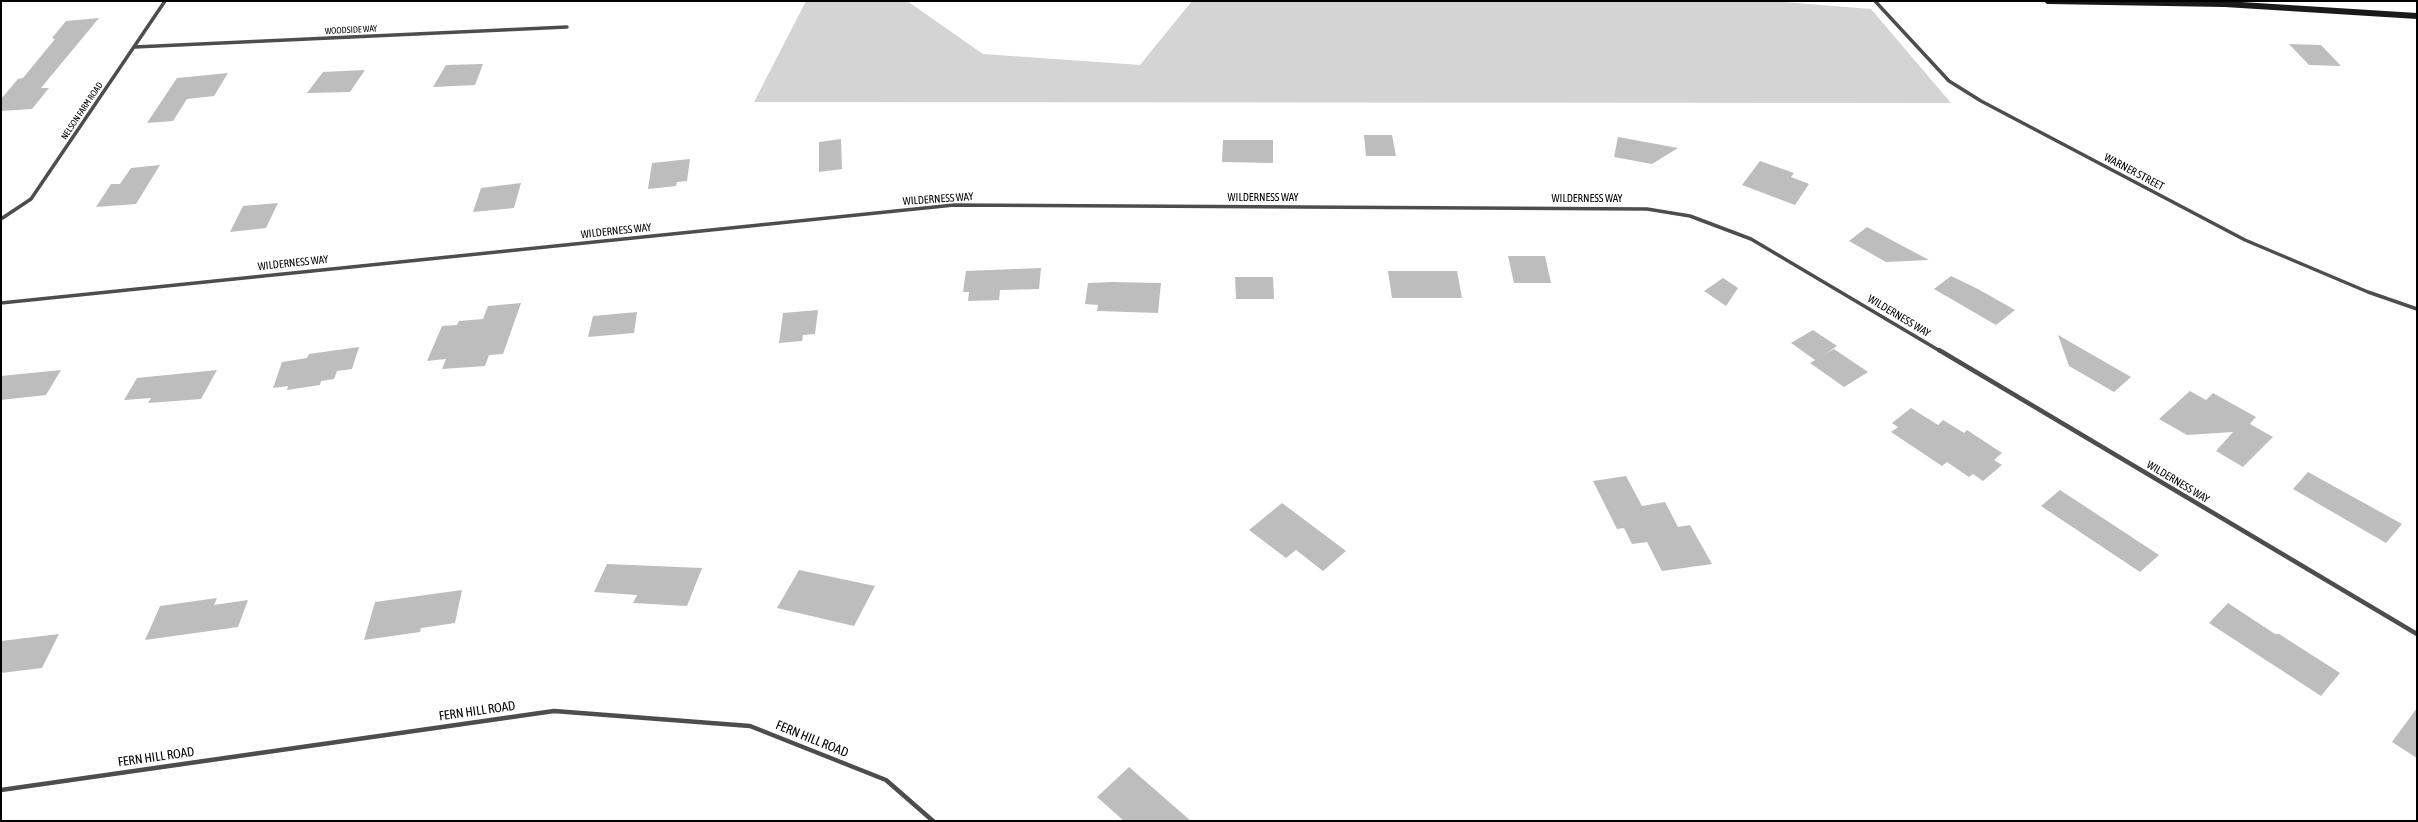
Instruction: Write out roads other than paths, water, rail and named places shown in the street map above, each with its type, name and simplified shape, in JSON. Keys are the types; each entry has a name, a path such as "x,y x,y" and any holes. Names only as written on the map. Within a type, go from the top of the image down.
{"main road":[{"path":"2048,1 2225,4 2417,16"}],"street":[{"name":"NELSON FARM ROAD","path":"1,219 31,199 165,1"},
{"name":"WARNER STREET","path":"1875,1 1949,81 1980,101 2245,240 2368,292 2417,309"},
{"name":"WOODSIDE WAY","path":"135,47 567,27"},
{"name":"WILDERNESS WAY","path":"1,302 954,205 1647,209 1690,216 1751,239 2417,634"},
{"name":"FERN HILL ROAD","path":"1,790 554,711 750,726 886,780 933,821"}]}
